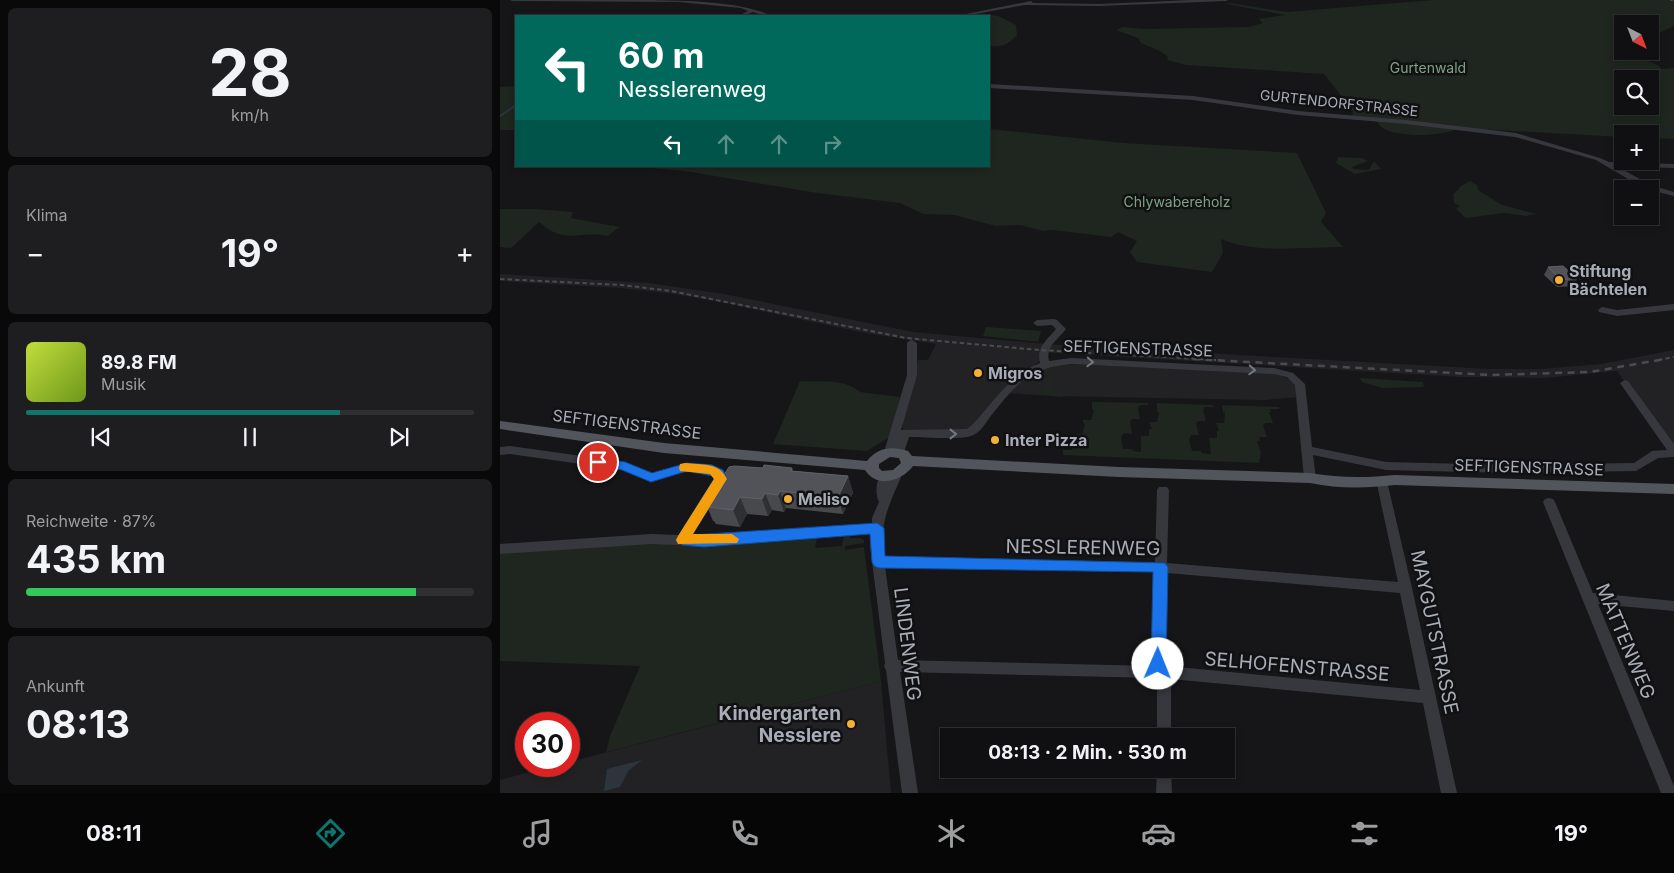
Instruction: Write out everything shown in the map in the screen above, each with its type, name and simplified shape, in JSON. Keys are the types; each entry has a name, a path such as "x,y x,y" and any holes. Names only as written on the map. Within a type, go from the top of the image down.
{"main road":[{"name":"SEFTIGENSTRASSE","path":"500,425 664,448 873,463"},
{"path":"873,463 897,464 875,473 873,463"},
{"name":"SEFTIGENSTRASSE","path":"897,464 1047,472 1066,470 1310,478 1331,482 1357,483 1382,480 1674,489"}],"street":[{"path":"512,0 672,1 723,5 754,10 767,15"},
{"path":"723,5 738,0"},
{"path":"1027,4 1036,0"},
{"path":"964,15 1027,4 1099,5 1226,0"},
{"path":"742,15 754,10"},
{"name":"GURTENDORFSTRASSE","path":"990,86 1193,98 1312,115 1493,131 1575,150 1610,164 1648,187 1674,194"},
{"path":"1610,164 1674,166"},
{"path":"1602,310 1617,313 1674,307"},
{"path":"1037,323 1051,321 1059,324 1061,329 1046,344 1043,359 1045,364"},
{"name":"LINDENWEG","path":"910,793 891,666 876,546 877,528 884,501 881,493 897,464 900,434 912,375 912,343"},
{"name":"SEFTIGENSTRASSE","path":"900,434 960,435 971,432 1014,382 1030,370 1045,364 1071,362 1286,374 1296,379 1301,388 1310,478"},
{"path":"1306,450 1355,458 1380,465 1508,469 1636,467 1656,454 1674,452 1625,383"},
{"path":"500,451 510,450 625,466 651,478 687,467 712,470 721,479 682,540"},
{"name":"MAYGUTSTRASSE","path":"1382,480 1449,793"},
{"path":"1164,490 1158,664 1165,681 1164,728"},
{"name":"MATTENWEG","path":"1549,502 1669,793"},
{"path":"500,549 652,539 704,541 877,528"},
{"name":"NESSLERENWEG","path":"879,562 1160,567 1406,588"},
{"path":"1588,598 1674,606"},
{"name":"SELHOFENSTRASSE","path":"891,666 1161,672 1428,697"},
{"path":"1164,778 1164,793"}],"shaded area":[{"path":"500,274 649,283 724,294 913,332 1046,344 1489,369 1541,369 1601,364 1674,350 1674,452 1617,371 1545,378 1461,377 1041,352 1040,361 1007,385 976,424 968,430 903,431 903,411 918,360 928,360 936,344 865,333 716,301 668,293 620,288 500,281"},
{"path":"1062,364 1277,373 1295,382 1299,397 1264,400 1050,396 1008,393 1033,372"},
{"path":"881,681 891,793 500,793 500,780 515,776 580,777 580,759"},
{"path":"642,760 628,771 620,787 604,791 607,769"}],"green space":[{"name":"Gurtenwald","path":"1433,0 1674,0 1674,26 1659,33 1659,15 1614,15 1614,60 1644,60 1662,69 1674,68 1674,139 1659,138 1659,125 1614,125 1614,137 1459,128 1443,133 1403,134 1384,129 1374,119 1352,117 1353,111 1324,74 1186,65 1167,60 1168,57 1160,51 1141,43 1138,38 1116,30 1123,27 1143,29 1249,27 1263,23 1259,19 1285,15 1227,4 1287,12"},
{"path":"979,13 998,16 1016,25 1017,35 1004,45 990,46 990,15 968,15"},
{"path":"515,86 515,130 500,130 500,87"},
{"name":"Chlywabereholz","path":"990,129 1123,143 1297,153 1326,213 1321,222 1343,247 1249,247 1221,239 1223,253 1212,272 1137,262 1130,252 1137,241 1118,232 1111,237 1053,230 1043,231 1020,225 996,226 954,215 923,214 900,203 817,193 685,171 639,167 990,167"},
{"path":"1338,157 1362,158 1368,161 1352,167 1354,169 1369,170 1374,161 1381,169 1355,174 1336,163"},
{"path":"1470,181 1477,185 1478,190 1502,205 1536,214 1526,216 1504,213 1466,218 1456,209 1460,206 1454,203 1453,195 1461,186"},
{"path":"500,209 573,212 571,218 619,227 608,236 573,236 557,233 539,222 511,248 500,247"},
{"path":"986,327 1041,331 1038,342 983,336"},
{"path":"1060,365 1059,370 1053,370 1050,390 1064,393 1063,397 1050,396 1027,378 1032,374 1032,377 1039,377 1041,369 1044,368 1039,387 1045,388 1051,368"},
{"path":"1360,378 1423,382 1424,387 1382,388 1362,382"},
{"path":"800,381 840,383 860,392 900,397 891,436 867,451 773,444"},
{"path":"1092,402 1148,403 1148,405 1140,405 1138,408 1140,419 1132,419 1130,422 1132,434 1124,433 1121,437 1123,449 1141,452 1141,436 1149,436 1149,429 1152,429 1149,422 1157,422 1159,413 1157,411 1157,403 1213,405 1214,407 1205,407 1203,410 1206,421 1198,421 1196,424 1199,435 1191,435 1189,439 1192,451 1211,454 1209,438 1217,438 1217,431 1219,431 1216,423 1224,423 1225,413 1223,413 1222,405 1279,407 1279,409 1270,409 1271,412 1269,412 1273,423 1265,423 1263,426 1267,437 1259,437 1260,441 1257,441 1261,453 1259,463 1063,455 1063,450 1072,450 1074,434 1082,434 1085,424 1083,420 1091,420 1094,410 1092,409"},
{"path":"851,533 850,538 864,540 864,543 845,546 845,550 864,547 881,681 606,752 610,736 640,666 500,661 500,552 652,543 707,546 817,538 815,548 842,546 844,536"}],"building":[{"path":"1563,266 1577,278 1561,280 1548,267"},
{"path":"764,465 792,468 791,471 848,476 838,497 780,491 778,495 765,493 762,499 740,497 733,510 708,507 710,505 706,504 729,467 763,468"}],"waterway":[{"path":"500,116 515,106"}],"railway":[{"path":"1670,0 1674,1"},
{"path":"500,279 622,285 671,291 906,338 1039,350 1216,360"},
{"path":"1658,360 1674,357"},
{"path":"1193,359 1491,375 1590,372 1665,359"}],"slow traffic":[{"path":"685,468 712,470 721,479 682,540 732,539"}],"place":[{"name":"Stiftung Bächtelen","path":"1559,280"},
{"name":"Migros","path":"978,373"},
{"name":"Inter Pizza","path":"995,440"},
{"name":"Meliso","path":"788,499"},
{"name":"Kindergarten Nesslere","path":"851,724"}],"route":[{"path":"598,462 625,466 645,477 651,478 687,467 712,470 718,474 721,479 682,540 704,541 877,528 876,546 879,562 1160,567 1158,664"}]}
